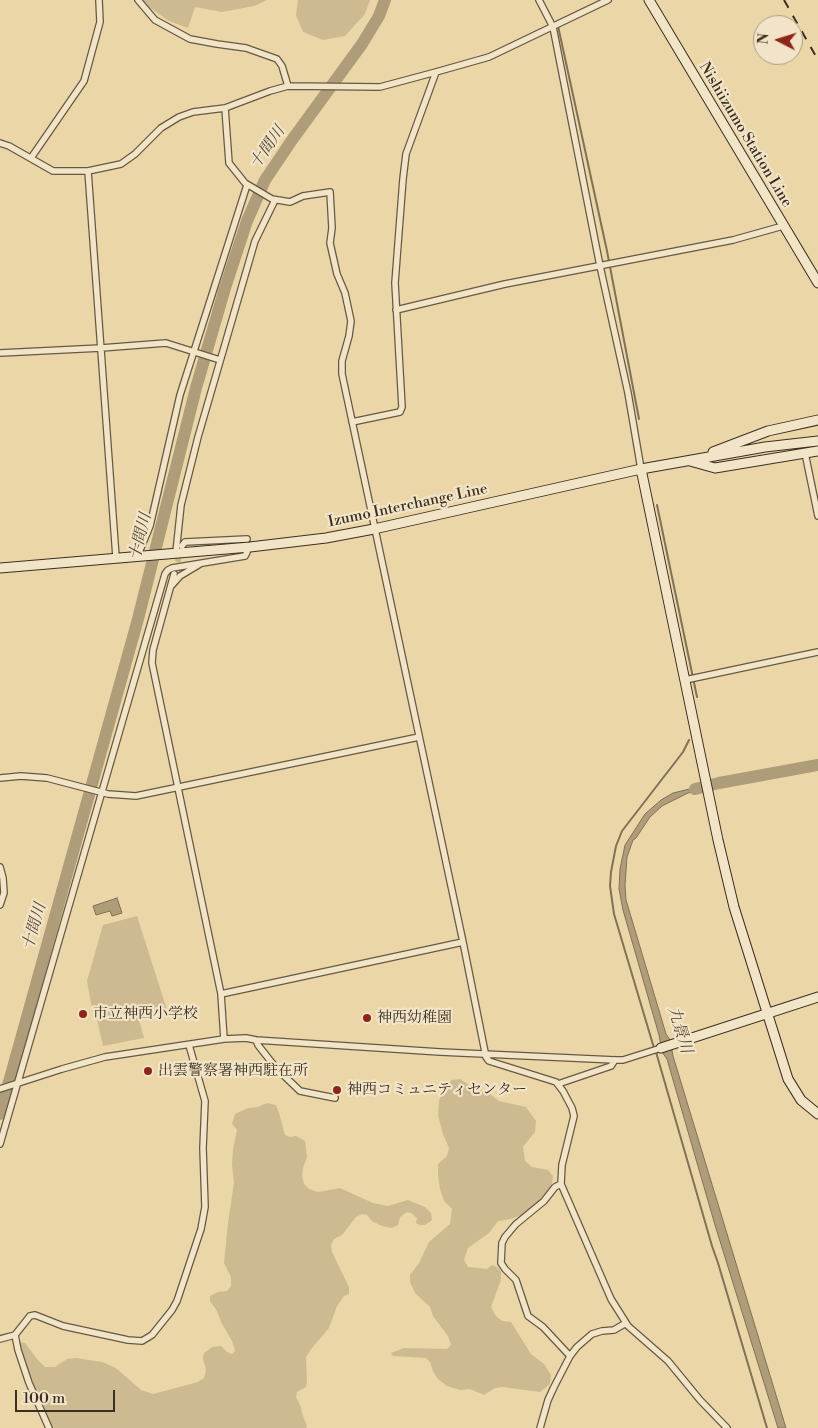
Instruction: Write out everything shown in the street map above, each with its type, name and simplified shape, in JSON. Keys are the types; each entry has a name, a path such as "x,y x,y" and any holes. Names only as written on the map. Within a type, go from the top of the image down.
{"main road":[{"name":"Nishiizumo Station Line","path":"649,0 818,283"},
{"path":"697,459 768,431 818,420"},
{"name":"Izumo Interchange Line","path":"0,568 176,550 287,544 374,530 641,469 765,447 818,440"},
{"path":"687,460 714,468 818,451"},
{"path":"641,469 734,907 791,1086 801,1100 818,1114"},
{"path":"657,1050 818,997"}],"street":[{"path":"31,158 84,81 100,22 99,0"},
{"path":"138,0 155,20 190,39 246,48 277,58 282,66 288,86"},
{"path":"539,0 553,26 600,266 628,393 641,469"},
{"path":"0,143 9,146 53,171 88,171 121,164 135,154 161,128 179,117 193,112 225,108 288,86 380,87 489,58 608,0"},
{"path":"352,422 400,412 402,398 396,283 406,154 436,72"},
{"path":"225,108 229,163 249,186 273,199 290,202 303,196 330,192 332,228 330,243 337,274 345,293 351,322 342,361 342,374 486,1054 489,1061 558,1084 611,1066 615,1060"},
{"path":"88,171 116,557"},
{"path":"140,555 150,526 180,395 249,186"},
{"path":"176,550 181,505 218,360 255,241 273,199"},
{"path":"396,310 505,284 733,240 783,226"},
{"path":"0,353 101,348 166,342 218,360"},
{"path":"805,453 818,516"},
{"path":"176,550 185,542 247,539"},
{"path":"0,1144 14,1085 165,574 172,568 244,556 247,552"},
{"path":"170,587 180,576 204,562"},
{"path":"174,574 152,663 222,994 224,1039"},
{"path":"685,680 818,652"},
{"path":"0,778 21,776 47,778 101,793 116,796 136,796 419,737"},
{"path":"0,866 4,878 4,893 0,905"},
{"path":"222,994 463,942"},
{"path":"0,1090 104,1057 224,1039 246,1038 486,1054 615,1060 623,1060 657,1050"},
{"path":"256,1040 276,1068 300,1091 335,1098"},
{"path":"0,1339 15,1335 30,1316 35,1315 63,1326 128,1340 142,1341 152,1335 172,1310 177,1301 206,1207 203,1148 205,1101 189,1044"},
{"path":"558,1084 570,1103 574,1116 562,1165 561,1184 605,1287 626,1323 668,1361 726,1428"},
{"path":"561,1184 555,1187 505,1237 502,1242 501,1263 516,1280 528,1316 543,1327 570,1356"},
{"path":"540,1428 548,1400 570,1356 582,1341 592,1334 614,1330 626,1323"},
{"path":"15,1335 29,1383 49,1428"}],"shaded area":[{"path":"143,0 267,0 254,6 222,12 195,7 188,28 169,21 146,5"},
{"path":"298,0 370,0 365,14 345,36 323,40 303,32 296,15"},
{"path":"702,786 703,790 688,793 662,806 650,817 633,840 627,857 626,900 666,1034 670,1040 673,1056 786,1428 778,1428 715,1225 667,1059 662,1052 619,889 620,869 625,845 645,814 661,800 673,793"},
{"path":"117,898 122,913 112,916 110,911 96,915 93,906"},
{"path":"137,916 168,1013 139,1020 144,1038 103,1046 97,1019 94,1019 87,981 103,925"},
{"path":"460,1079 490,1094 499,1101 526,1107 536,1121 535,1132 523,1147 525,1161 532,1167 548,1170 553,1176 551,1188 538,1204 526,1213 511,1219 498,1221 489,1233 468,1248 464,1260 468,1267 487,1269 492,1265 501,1272 501,1280 491,1307 496,1316 502,1321 511,1322 531,1354 544,1364 551,1375 550,1384 540,1392 502,1387 495,1388 484,1395 470,1389 460,1390 447,1386 438,1379 426,1358 393,1356 391,1353 404,1348 447,1349 451,1345 448,1336 433,1316 430,1307 415,1293 410,1282 410,1275 419,1263 429,1242 450,1224 452,1209 444,1201 438,1175 438,1164 447,1156 449,1148 438,1115 439,1101 444,1087 452,1080"},
{"path":"267,1103 276,1105 285,1135 290,1137 296,1136 305,1141 307,1157 302,1176 304,1184 309,1189 318,1192 340,1188 373,1203 388,1206 408,1200 425,1207 431,1213 432,1220 425,1225 420,1225 416,1223 417,1218 407,1212 400,1217 398,1225 392,1228 382,1226 372,1221 367,1215 362,1214 356,1217 342,1235 334,1239 331,1245 332,1252 349,1287 349,1294 344,1296 337,1306 329,1328 306,1357 306,1387 297,1392 296,1397 301,1407 306,1428 51,1428 30,1381 20,1342 25,1343 45,1367 55,1367 67,1359 76,1358 102,1362 116,1368 141,1390 153,1394 198,1382 204,1378 206,1370 203,1359 204,1353 212,1347 221,1346 232,1354 235,1351 217,1311 210,1301 210,1296 218,1292 227,1291 231,1286 231,1277 224,1263 234,1183 232,1165 237,1130 232,1124 235,1114"}],"waterway":[{"name":"十間川","path":"0,1114 138,619 196,388 247,221 265,180 362,44 379,16 385,0"},
{"path":"558,26 607,251 639,419"},
{"path":"657,505 697,697"},
{"path":"654,1048 614,914 610,886 611,872 616,846 622,831 683,752 689,740"},
{"name":"九景川","path":"695,789 818,765"},
{"path":"656,1052 767,1428"}],"tunnel":[{"path":"175,570 181,550"}],"railway":[{"path":"784,0 818,60"}],"place":[{"name":"市立神西小学校","path":"83,1014"},
{"name":"神西幼稚園","path":"367,1018"},
{"name":"出雲警察署神西駐在所","path":"148,1071"},
{"name":"神西コミュニティセンター","path":"337,1090"}]}
